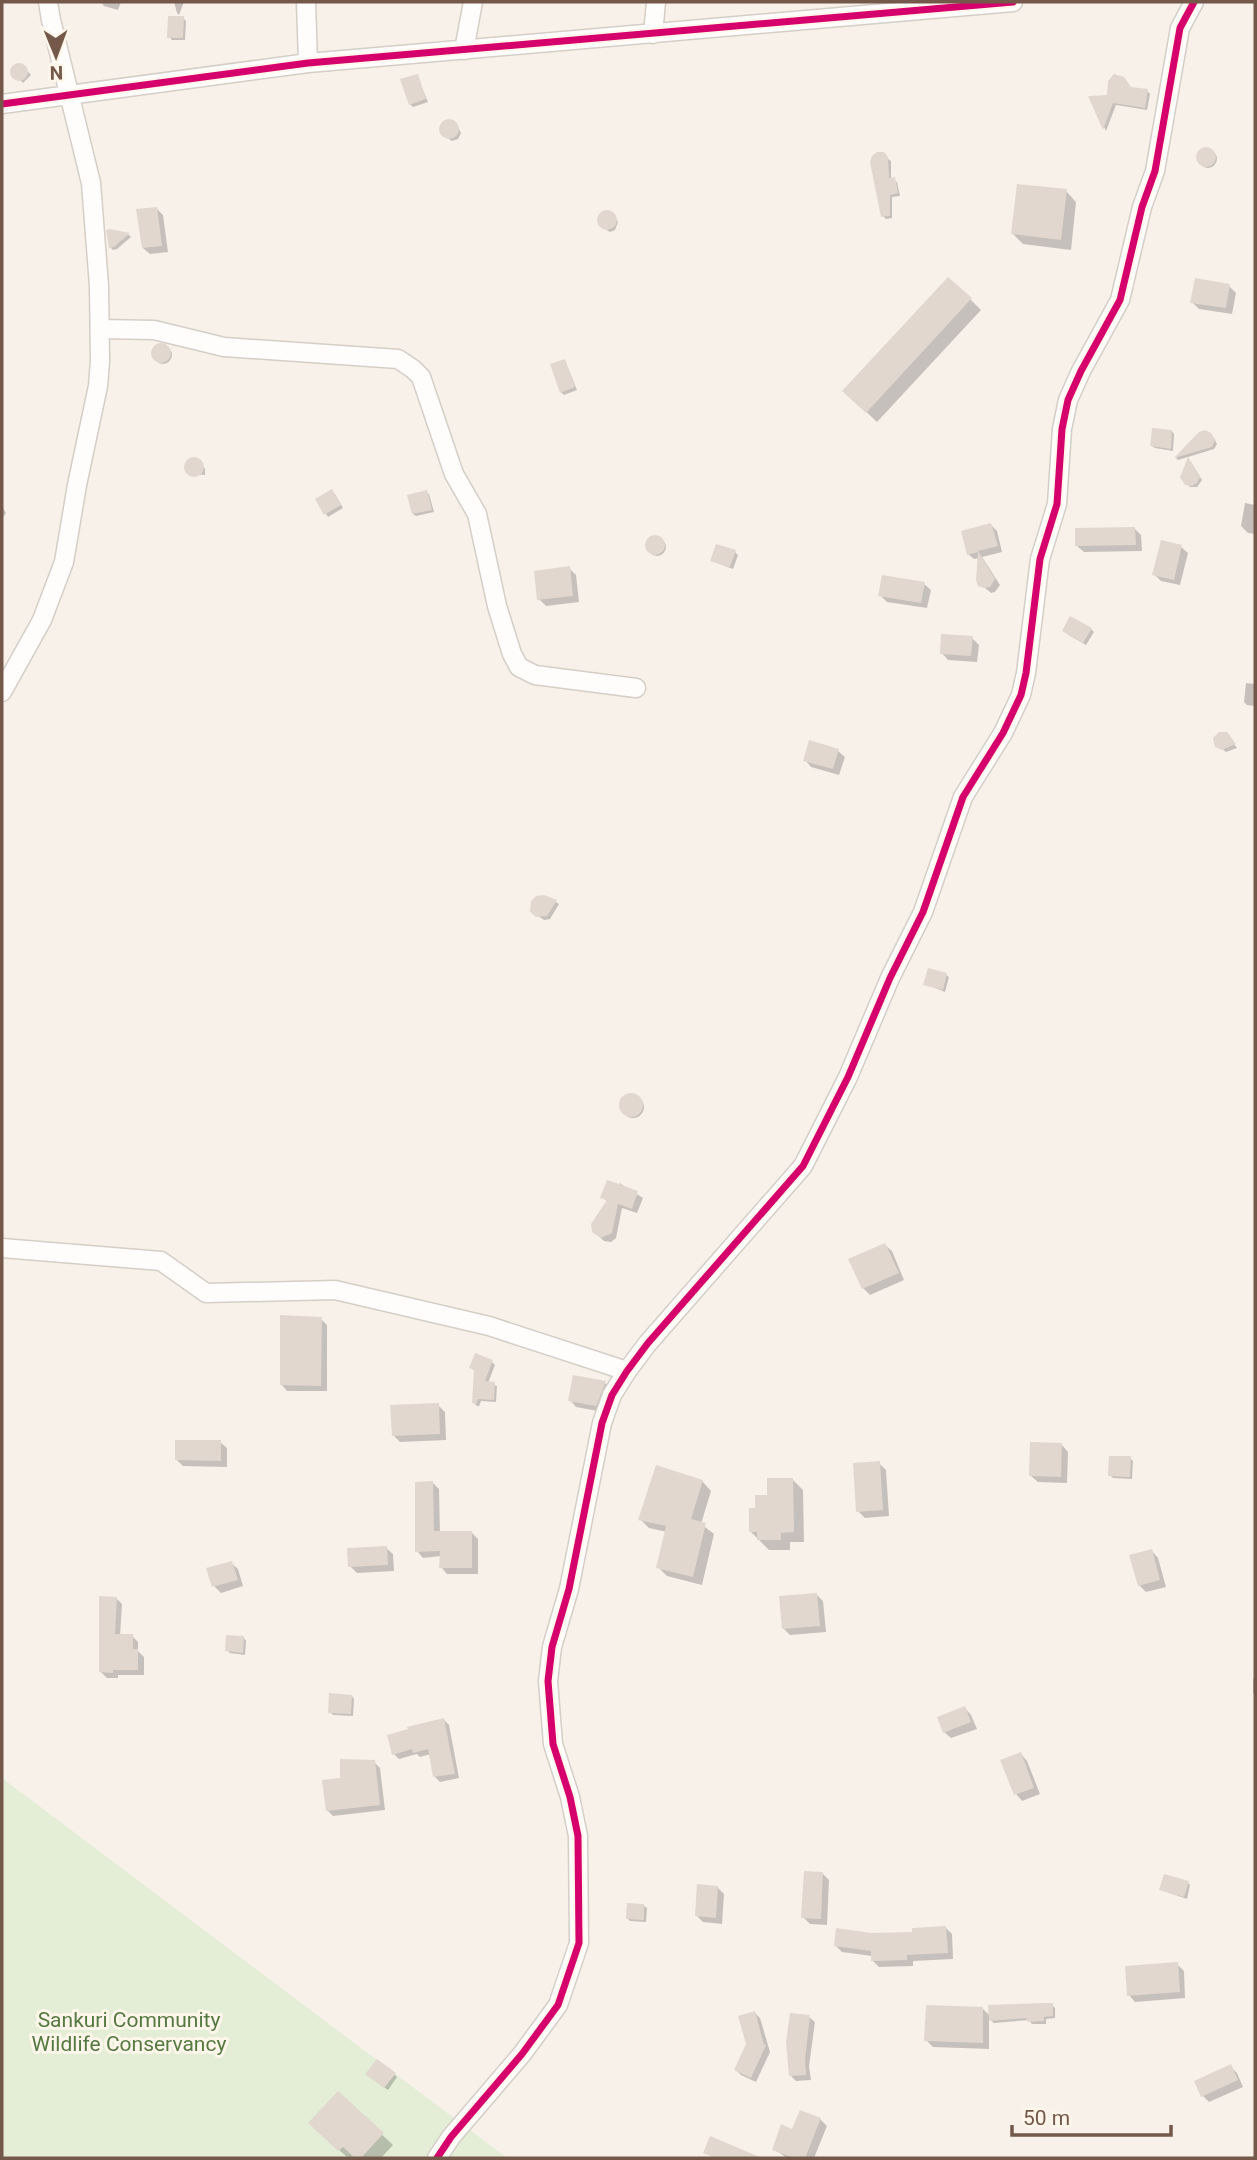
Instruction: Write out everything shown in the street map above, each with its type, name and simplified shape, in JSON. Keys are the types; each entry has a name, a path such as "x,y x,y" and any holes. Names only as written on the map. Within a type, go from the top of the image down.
{"street":[{"path":"2,692 42,620 64,562 97,386 99,286 91,183 48,2"},
{"path":"306,2 308,63"},
{"path":"464,50 473,2"},
{"path":"653,34 656,2"},
{"path":"2,104 308,63 1013,2"},
{"path":"437,2158 451,2137 522,2054 558,2005 579,1942 578,1836 570,1797 553,1745 548,1681 552,1647 569,1589 602,1423 612,1395 627,1371 721,1258 803,1166 848,1077 890,978 923,912 963,797 1003,733 1021,695 1040,559 1057,504 1062,429 1068,400 1120,300 1142,207 1155,172 1180,28 1194,2"},
{"path":"100,329 154,330 224,347 398,359 413,369 421,377 454,474 477,514 497,606 512,654 519,667 535,675 636,688"},
{"path":"2,1248 161,1261 205,1293 335,1290 489,1326 627,1371"}],"green space":[{"name":"Sankuri Community Wildlife Conservancy","path":"2,1778 507,2158 2,2158"}],"building":[{"path":"168,16 184,16 183,38 167,38"},
{"path":"19,63 25,66 28,72 25,78 19,81 13,78 10,72 13,66"},
{"path":"418,74 426,99 409,105 400,79"},
{"path":"1114,74 1124,77 1131,87 1148,89 1145,108 1113,103 1103,130 1088,96 1107,95 1108,81"},
{"path":"449,119 456,122 459,129 456,136 449,139 442,136 439,129 442,122"},
{"path":"1206,147 1213,150 1216,157 1213,164 1206,167 1199,164 1196,157 1199,150"},
{"path":"877,152 884,152 888,157 889,178 895,177 898,193 890,195 890,216 881,217 870,162"},
{"path":"1017,184 1067,189 1061,240 1011,234"},
{"path":"157,207 162,246 142,248 136,209"},
{"path":"607,210 614,213 617,220 614,227 607,230 600,227 597,220 600,213"},
{"path":"106,230 130,233 109,248"},
{"path":"948,277 972,298 866,413 842,391"},
{"path":"1195,278 1230,284 1226,308 1190,303"},
{"path":"161,343 168,346 171,353 168,360 161,363 154,360 151,353 154,346"},
{"path":"565,359 575,387 560,393 550,364"},
{"path":"1152,428 1172,430 1171,449 1150,446"},
{"path":"1205,430 1211,433 1215,440 1212,447 1174,458 1199,432"},
{"path":"194,457 201,460 204,467 201,474 194,477 187,474 184,467 187,460"},
{"path":"1188,457 1200,477 1192,486 1185,485 1180,477"},
{"path":"332,489 341,505 324,515 315,499"},
{"path":"427,490 432,510 412,514 407,495"},
{"path":"991,523 998,546 978,551 995,579 990,587 984,588 978,586 976,580 978,552 967,555 961,531"},
{"path":"1135,527 1136,545 1075,546 1075,528"},
{"path":"655,535 662,538 665,545 662,552 655,555 648,552 645,545 648,538"},
{"path":"1161,540 1182,545 1174,580 1152,575"},
{"path":"716,544 736,550 730,567 710,561"},
{"path":"570,566 573,596 537,600 534,571"},
{"path":"882,575 925,582 921,603 878,596"},
{"path":"1070,616 1092,628 1083,643 1062,631"},
{"path":"941,634 973,636 971,656 940,654"},
{"path":"1219,732 1227,732 1236,744 1222,750 1215,747 1213,738"},
{"path":"809,740 839,749 833,769 803,761"},
{"path":"544,895 557,900 547,916 536,917 530,912 531,901 536,896"},
{"path":"928,968 947,973 943,990 923,985"},
{"path":"631,1093 639,1097 643,1105 639,1113 631,1117 623,1113 619,1105 623,1097"},
{"path":"607,1180 619,1184 621,1182 621,1185 638,1191 632,1209 618,1204 612,1233 601,1238 592,1232 591,1224 607,1200 600,1198"},
{"path":"885,1243 899,1273 862,1289 848,1259"},
{"path":"280,1315 322,1317 321,1386 280,1385"},
{"path":"475,1353 493,1360 485,1381 495,1382 494,1400 478,1399 476,1404 472,1403 474,1370 469,1368"},
{"path":"573,1375 606,1381 596,1406 568,1401"},
{"path":"439,1403 440,1434 392,1436 390,1405"},
{"path":"175,1440 221,1440 221,1461 175,1460"},
{"path":"1030,1442 1062,1443 1061,1477 1029,1476"},
{"path":"1109,1456 1131,1456 1130,1477 1108,1476"},
{"path":"880,1461 883,1510 856,1512 853,1463"},
{"path":"656,1465 703,1480 691,1519 706,1523 693,1577 656,1568 666,1526 638,1520"},
{"path":"767,1478 793,1478 794,1532 781,1533 781,1540 757,1540 757,1532 749,1532 749,1508 755,1508 755,1495 767,1495"},
{"path":"433,1481 434,1531 472,1531 472,1568 439,1568 440,1551 415,1552 415,1482"},
{"path":"387,1546 388,1565 348,1567 347,1548"},
{"path":"1152,1549 1160,1580 1138,1586 1129,1555"},
{"path":"232,1561 238,1580 212,1587 206,1568"},
{"path":"817,1593 820,1626 782,1629 779,1596"},
{"path":"99,1596 117,1597 115,1634 133,1634 133,1649 138,1649 138,1670 99,1672"},
{"path":"226,1635 244,1636 243,1653 225,1651"},
{"path":"329,1693 352,1695 351,1714 328,1713"},
{"path":"965,1706 971,1722 943,1733 937,1717"},
{"path":"444,1718 455,1774 433,1777 428,1749 413,1753 412,1749 392,1755 387,1735"},
{"path":"1021,1752 1034,1788 1014,1795 1000,1760"},
{"path":"340,1759 375,1760 380,1805 326,1811 322,1780 340,1778"},
{"path":"804,1871 823,1872 821,1919 801,1918"},
{"path":"1164,1874 1189,1881 1184,1897 1159,1890"},
{"path":"697,1884 718,1886 716,1918 695,1916"},
{"path":"627,1903 644,1904 644,1920 626,1919"},
{"path":"946,1926 948,1953 907,1955 907,1960 871,1961 871,1951 834,1946 836,1928 871,1933 912,1932 912,1928"},
{"path":"1178,1962 1180,1992 1127,1996 1125,1966"},
{"path":"1053,2003 1053,2016 1044,2017 1044,2021 1028,2022 1026,2018 989,2021 988,2005"},
{"path":"926,2005 983,2007 983,2043 924,2041"},
{"path":"755,2011 766,2045 751,2078 734,2070 746,2044 738,2016"},
{"path":"790,2013 810,2015 806,2075 789,2076 786,2042"},
{"path":"377,2059 396,2073 384,2088 365,2074"},
{"path":"1231,2064 1238,2080 1201,2097 1194,2081"},
{"path":"338,2091 384,2133 361,2158 355,2158 343,2147 338,2151 308,2123"},
{"path":"800,2110 821,2118 805,2158 794,2158 772,2150 781,2124 792,2129"},
{"path":"710,2136 762,2158 716,2158 703,2153"}],"cycle path":[{"path":"2,104 308,63 1013,2"},
{"path":"437,2158 451,2137 522,2054 558,2005 579,1943 578,1836 570,1797 553,1744 548,1681 552,1647 569,1589 602,1423 612,1395 648,1343 803,1166 848,1077 890,978 923,912 963,797 1003,733 1021,695 1040,559 1057,504 1062,429 1068,400 1120,300 1142,207 1155,171 1180,28 1194,2"}]}
